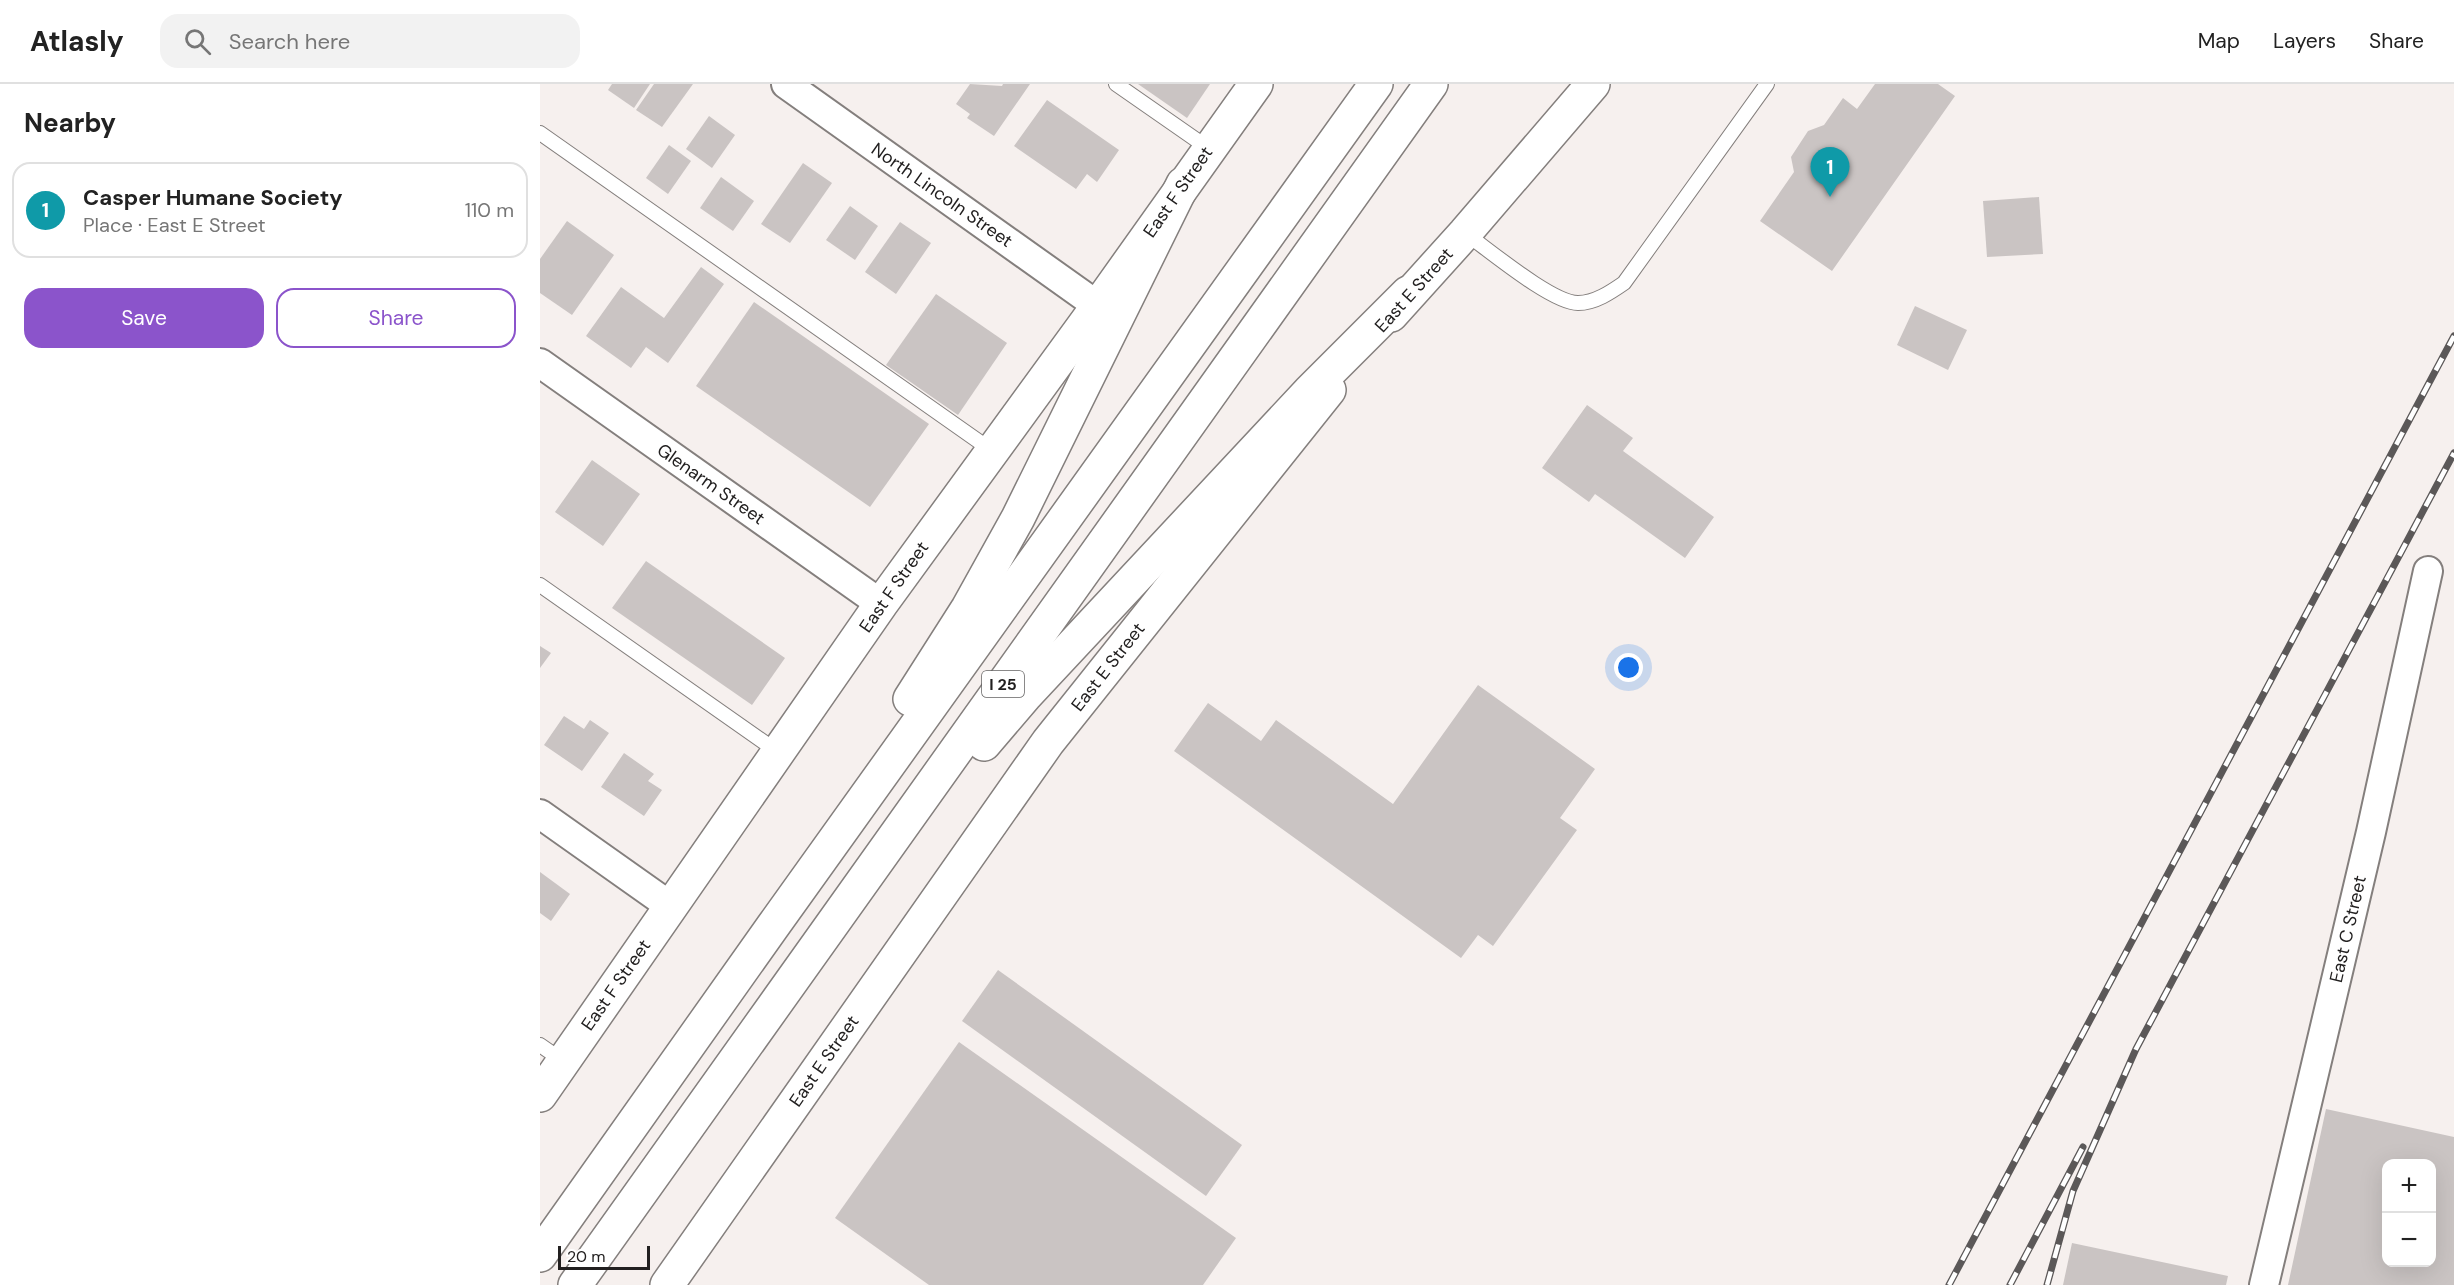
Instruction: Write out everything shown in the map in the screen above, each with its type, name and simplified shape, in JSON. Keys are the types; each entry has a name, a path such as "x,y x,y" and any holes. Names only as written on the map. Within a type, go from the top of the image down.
{"main road":[{"name":"East F Street","path":"540,1095 552,1053 670,906 881,604 1256,84"},
{"name":"I 25","path":"540,1255 1376,84"},
{"name":"I 25","path":"576,1285 1431,84"},
{"name":"East E Street","path":"667,1285 1048,742 1260,474 1408,293 1465,233 1593,84"},
{"path":"773,926 887,735 968,608 1018,518 1183,184"},
{"path":"813,951 1025,696 1309,392 1408,293"}],"street":[{"name":"North Lincoln Street","path":"786,84 1098,306"},
{"name":"Glenarm Street","path":"540,363 881,604"},
{"name":"East C Street","path":"2264,1285 2371,832 2428,571"},
{"path":"540,814 670,906"}],"lane":[{"path":"1116,84 1208,148"},
{"path":"1465,233 1557,298 1578,303 1604,296 1624,284 1767,84"},
{"path":"540,133 991,450"},
{"path":"540,585 778,752"}],"building":[{"path":"612,84 650,84 634,108 608,90"},
{"path":"654,84 693,84 662,127 636,110"},
{"path":"970,84 1002,86 1003,84 1030,84 994,136 967,118 970,114 956,104"},
{"path":"1138,84 1210,84 1187,118"},
{"path":"1875,84 1938,84 1955,96 1832,271 1760,221 1794,172 1791,157 1808,131 1824,125 1843,98 1857,109"},
{"path":"1047,100 1119,150 1097,182 1087,174 1076,189 1014,146"},
{"path":"709,116 735,135 712,168 686,149"},
{"path":"669,145 691,161 668,194 646,178"},
{"path":"803,163 832,183 790,243 761,224"},
{"path":"721,177 754,201 733,231 700,208"},
{"path":"2039,197 2043,254 1987,257 1983,201"},
{"path":"850,206 878,226 855,260 826,240"},
{"path":"567,221 614,255 572,315 540,293 540,259"},
{"path":"900,222 931,243 896,294 865,272"},
{"path":"701,267 724,284 668,363 646,347 631,368 586,336 621,287 664,318"},
{"path":"936,294 1007,343 958,415 886,365"},
{"path":"754,302 929,424 870,507 696,386"},
{"path":"1915,306 1967,330 1948,370 1897,345"},
{"path":"1587,405 1633,438 1623,451 1714,517 1685,558 1595,494 1589,502 1542,468"},
{"path":"592,460 640,494 603,546 555,512"},
{"path":"646,561 785,658 752,705 612,608"},
{"path":"540,646 551,653 540,668"},
{"path":"1478,685 1595,769 1560,818 1577,830 1493,946 1478,935 1461,958 1174,751 1208,703 1261,741 1276,720 1393,804"},
{"path":"564,716 584,729 590,720 609,733 582,771 544,745"},
{"path":"624,753 654,774 648,781 662,790 644,816 601,787"},
{"path":"540,872 570,894 551,921 540,913"},
{"path":"998,970 1242,1145 1206,1196 962,1021"},
{"path":"959,1042 1236,1238 1203,1285 929,1285 835,1218"},
{"path":"2326,1109 2454,1137 2454,1285 2288,1285"},
{"path":"2072,1243 2228,1276 2226,1285 2063,1285"}],"railway":[{"path":"1949,1285 2454,336"},
{"path":"2047,1285 2073,1191 2136,1049 2454,453"},
{"path":"2010,1285 2083,1147"}],"place":[{"name":"Casper Humane Society","path":"1830,197"}]}
